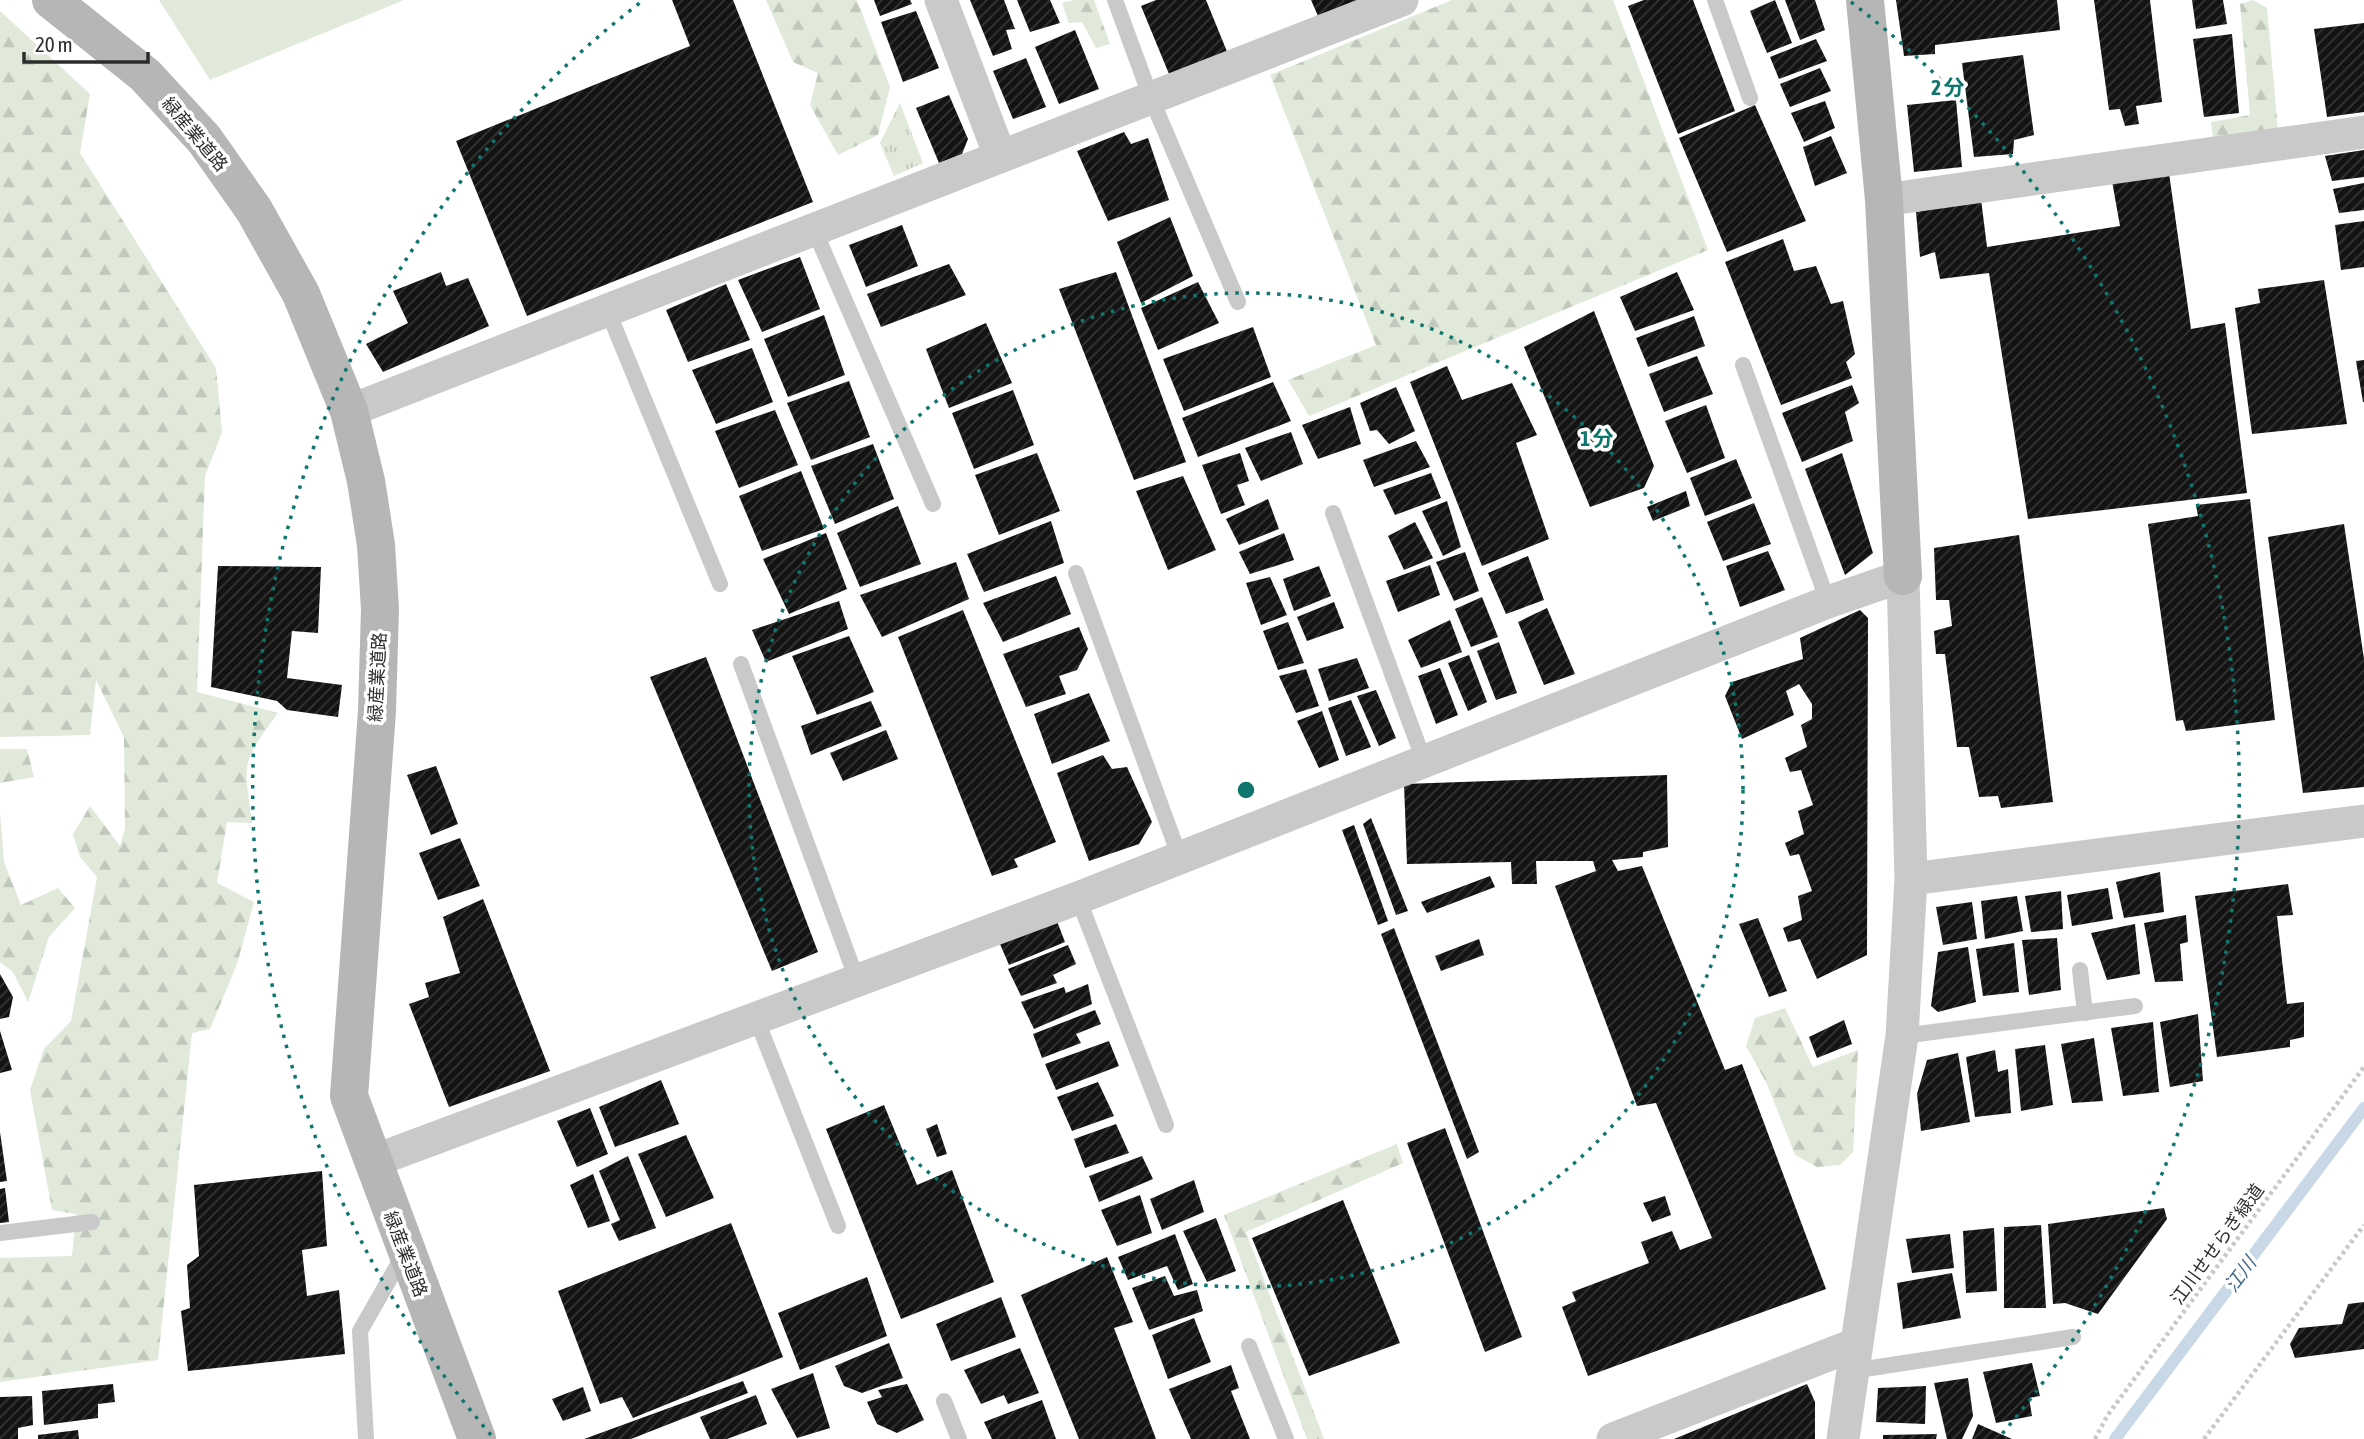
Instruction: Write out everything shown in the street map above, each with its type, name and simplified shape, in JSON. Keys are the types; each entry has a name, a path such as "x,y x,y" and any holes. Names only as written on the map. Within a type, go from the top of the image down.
{"main road":[{"name":"緑産業道路","path":"51,0 145,75 204,139 254,210 301,294 349,411 366,481 376,545 380,609 377,711 349,1096 371,1162 477,1439"},
{"path":"1865,0 1884,200 1903,576"}],"street":[{"path":"941,0 1000,156"},
{"path":"349,411 1402,0"},
{"path":"1884,200 2364,132"},
{"path":"371,1162 1078,898 1828,602 1903,576 1912,879 1902,1036 1843,1439"},
{"path":"1912,879 2364,821"},
{"path":"1613,1439 1854,1357"}],"lane":[{"path":"1115,0 1151,98 1238,302"},
{"path":"1715,0 1749,98"},
{"path":"814,229 933,503"},
{"path":"607,309 720,584"},
{"path":"1742,365 1828,602"},
{"path":"1334,513 1424,761"},
{"path":"1076,573 1180,858"},
{"path":"741,664 858,980"},
{"path":"1078,898 1166,1125"},
{"path":"2080,970 2085,1013"},
{"path":"1902,1036 2135,1006"},
{"path":"756,1018 838,1226"},
{"path":"0,1233 92,1222"},
{"path":"366,1439 360,1331 405,1251"},
{"path":"1854,1357 2073,1337"},
{"path":"1249,1346 1286,1439"},
{"path":"944,1401 959,1439"}],"path":[{"name":"江川せせらぎ緑道","path":"2095,1439 2107,1416 2364,1067"},
{"path":"2204,1439 2364,1225"}],"green space":[{"path":"159,0 404,0 210,80"},
{"path":"766,0 857,0 890,87 878,135 838,155 810,105 818,73 793,62"},
{"path":"1094,0 1110,44 1096,48 1082,22 1069,23 1062,3"},
{"path":"1452,0 1613,0 1708,250 1309,416 1288,380 1376,345 1270,75"},
{"path":"2253,0 2267,8 2278,130 2213,138 2211,122 2250,115 2240,4"},
{"path":"0,11 90,94 80,153 216,368 222,432 205,476 197,692 278,713 257,743 248,764 247,787 252,823 227,822 217,883 254,902 237,964 210,1029 192,1033 158,1360 0,1382 0,1258 72,1256 76,1214 52,1210 30,1090 44,1049 71,1021 97,877 80,857 73,834 90,806 120,846 125,829 124,737 96,680 90,735 0,737"},
{"path":"900,103 923,163 894,176 880,143"},
{"path":"0,749 27,749 34,777 0,783"},
{"path":"0,812 4,862 21,905 58,888 75,908 49,937 28,1002 13,972 0,962"},
{"path":"1785,1008 1813,1067 1858,1050 1853,1152 1840,1165 1817,1167 1795,1155 1767,1084 1746,1046 1755,1018"},
{"path":"1397,1144 1403,1163 1246,1232 1324,1439 1307,1439 1224,1215"}],"building":[{"path":"672,0 733,0 813,202 527,316 456,141 690,46"},
{"path":"874,0 910,0 912,4 880,16"},
{"path":"970,0 1004,0 1015,29 1006,30 1012,49 993,56"},
{"path":"1017,0 1050,0 1060,23 1030,32"},
{"path":"1156,0 1206,0 1228,54 1169,74 1141,6"},
{"path":"1311,0 1363,0 1318,16"},
{"path":"1644,0 1693,0 1735,111 1678,134 1628,6"},
{"path":"1775,0 1792,43 1767,53 1750,11"},
{"path":"1785,0 1815,0 1825,30 1800,40"},
{"path":"1896,0 2057,0 2060,30 1935,45 1935,54 1904,56"},
{"path":"2094,0 2150,0 2162,102 2136,106 2139,124 2125,126 2120,109 2109,110"},
{"path":"2192,0 2223,0 2227,24 2196,29"},
{"path":"916,11 939,68 903,82 881,22"},
{"path":"2364,23 2364,112 2327,117 2314,29"},
{"path":"1075,30 1099,89 1059,104 1035,47"},
{"path":"2232,34 2239,113 2204,117 2193,39"},
{"path":"1816,39 1827,61 1779,79 1770,57"},
{"path":"2023,55 2034,135 2014,140 2013,154 1974,157 1962,63"},
{"path":"1026,58 1046,107 1013,119 993,71"},
{"path":"1820,68 1831,91 1790,107 1780,84"},
{"path":"949,95 968,139 962,154 939,163 916,108"},
{"path":"1956,100 1962,167 1914,172 1907,105"},
{"path":"1825,101 1835,128 1804,142 1791,113"},
{"path":"1755,105 1806,221 1727,252 1679,138"},
{"path":"1124,132 1131,144 1148,138 1169,200 1108,221 1077,151"},
{"path":"1831,136 1847,173 1815,186 1803,147"},
{"path":"2364,150 2364,177 2332,181 2325,156"},
{"path":"2169,173 2191,329 2225,323 2247,493 2028,519 1989,273 1940,279 1935,252 1920,257 1916,212 1981,199 1987,247 2120,226 2112,181"},
{"path":"2364,183 2364,210 2339,213 2333,189"},
{"path":"1170,217 1193,276 1141,303 1117,242"},
{"path":"2364,221 2364,267 2341,270 2335,225"},
{"path":"902,225 918,266 866,287 849,245"},
{"path":"1783,239 1794,271 1816,266 1831,304 1843,301 1855,354 1846,362 1852,378 1781,405 1725,262"},
{"path":"800,257 820,309 762,332 738,280"},
{"path":"949,264 966,295 881,327 867,294"},
{"path":"441,272 446,286 468,278 489,326 383,372 366,344 408,323 393,291"},
{"path":"1116,272 1186,462 1134,480 1059,289"},
{"path":"1677,272 1694,310 1635,331 1620,297"},
{"path":"2324,280 2347,424 2252,434 2235,308 2260,303 2258,289"},
{"path":"1198,282 1219,323 1158,350 1141,308"},
{"path":"726,284 750,340 688,362 666,310"},
{"path":"1594,311 1654,466 1644,488 1590,507 1524,347"},
{"path":"824,315 845,375 788,397 764,339"},
{"path":"1694,316 1705,346 1648,367 1636,338"},
{"path":"986,323 1012,383 949,408 926,349"},
{"path":"1253,327 1271,377 1184,411 1163,359"},
{"path":"752,348 773,402 716,424 692,370"},
{"path":"1697,356 1713,394 1664,412 1649,374"},
{"path":"2364,360 2364,402 2363,402 2356,361"},
{"path":"1447,366 1462,400 1512,383 1537,435 1516,443 1549,539 1482,566 1410,382"},
{"path":"849,381 870,437 811,460 787,403"},
{"path":"1273,382 1291,421 1198,457 1182,418"},
{"path":"1852,385 1859,403 1845,412 1853,441 1802,462 1782,413"},
{"path":"1396,387 1415,431 1389,444 1377,430 1370,431 1360,403"},
{"path":"1013,390 1034,445 974,469 952,413"},
{"path":"1706,405 1725,458 1687,473 1665,421"},
{"path":"1350,407 1361,444 1318,459 1302,425"},
{"path":"775,410 798,465 739,488 715,431"},
{"path":"1291,432 1303,464 1261,481 1245,448"},
{"path":"1416,441 1430,467 1374,487 1363,460"},
{"path":"873,444 894,499 835,524 811,466"},
{"path":"1037,453 1060,511 999,535 975,475"},
{"path":"1240,453 1249,481 1237,485 1245,505 1221,514 1202,465"},
{"path":"1842,453 1873,553 1845,575 1805,469"},
{"path":"1736,459 1752,498 1705,516 1690,478"},
{"path":"801,471 824,529 762,551 739,496"},
{"path":"1431,473 1441,498 1395,515 1383,490"},
{"path":"1183,476 1216,550 1168,570 1136,491"},
{"path":"1686,491 1690,506 1653,521 1647,507"},
{"path":"1268,499 1279,529 1239,545 1226,519"},
{"path":"2250,499 2275,720 2186,731 2183,720 2176,721 2148,524 2198,516 2196,505"},
{"path":"1447,501 1461,547 1443,556 1422,511"},
{"path":"1754,503 1771,544 1723,561 1707,522"},
{"path":"898,506 921,564 860,587 837,533"},
{"path":"1051,521 1064,563 984,592 967,554"},
{"path":"1415,522 1433,558 1404,570 1388,536"},
{"path":"2344,524 2364,659 2364,787 2303,793 2268,537"},
{"path":"826,533 847,589 789,614 763,559"},
{"path":"1284,533 1294,560 1250,574 1239,552"},
{"path":"2019,535 2053,802 2001,808 1998,796 1979,797 1969,747 1957,747 1945,654 1936,654 1934,631 1952,626 1949,600 1936,600 1934,548"},
{"path":"1768,551 1785,590 1740,607 1726,566"},
{"path":"1465,552 1479,591 1454,601 1436,562"},
{"path":"1528,556 1544,600 1506,614 1488,573"},
{"path":"956,562 969,599 882,637 860,595"},
{"path":"1430,565 1440,595 1398,612 1386,581"},
{"path":"218,566 321,567 318,633 292,631 287,678 342,685 338,717 287,710 277,701 211,687"},
{"path":"1319,566 1331,596 1294,611 1283,579"},
{"path":"1056,576 1071,614 1003,642 983,603"},
{"path":"1270,577 1287,615 1261,625 1246,583"},
{"path":"1482,597 1498,637 1471,647 1455,609"},
{"path":"839,601 848,629 766,662 752,630"},
{"path":"1334,602 1344,628 1307,641 1297,617"},
{"path":"1547,608 1575,674 1544,685 1518,622"},
{"path":"963,610 1056,842 1014,859 1018,867 992,876 898,637"},
{"path":"1860,610 1868,618 1867,955 1817,979 1800,939 1788,942 1783,928 1802,920 1798,896 1812,891 1799,854 1790,856 1785,843 1804,834 1798,811 1813,805 1801,770 1790,772 1785,758 1807,747 1801,725 1812,719 1812,704 1799,684 1786,691 1794,715 1742,739 1725,696 1732,682 1803,659 1800,638"},
{"path":"1450,620 1462,652 1421,668 1408,640"},
{"path":"1288,622 1304,663 1278,670 1263,631"},
{"path":"1079,627 1088,649 1077,670 1059,676 1066,694 1026,707 1003,654"},
{"path":"849,636 874,692 817,715 792,656"},
{"path":"1499,642 1517,693 1496,700 1477,651"},
{"path":"1469,655 1487,702 1468,711 1448,663"},
{"path":"706,657 818,952 772,971 650,677"},
{"path":"1357,658 1369,688 1329,701 1318,669"},
{"path":"1440,668 1458,715 1436,724 1418,676"},
{"path":"1306,669 1319,706 1296,713 1279,676"},
{"path":"1376,690 1396,738 1379,746 1357,696"},
{"path":"1089,693 1110,741 1052,764 1034,714"},
{"path":"1351,700 1371,747 1346,756 1328,708"},
{"path":"871,701 882,726 811,755 801,726"},
{"path":"1322,711 1339,760 1319,768 1297,721"},
{"path":"886,730 898,759 843,781 830,753"},
{"path":"1103,755 1112,769 1127,767 1152,822 1139,844 1089,861 1057,773"},
{"path":"436,766 458,824 431,835 407,775"},
{"path":"1667,775 1668,847 1643,852 1643,857 1612,860 1618,871 1642,866 1725,1070 1742,1064 1826,1289 1588,1376 1562,1307 1576,1301 1572,1292 1649,1263 1641,1242 1672,1231 1680,1250 1712,1238 1656,1103 1637,1106 1555,886 1596,871 1593,861 1536,861 1537,884 1512,884 1511,862 1407,864 1404,784"},
{"path":"1371,818 1408,911 1396,915 1363,824"},
{"path":"1354,825 1388,921 1378,925 1342,830"},
{"path":"460,838 480,886 438,900 419,853"},
{"path":"2160,872 2164,912 2124,918 2116,882"},
{"path":"1490,876 1495,887 1427,913 1421,902"},
{"path":"2288,884 2293,915 2277,916 2287,1004 2304,1002 2304,1037 2290,1040 2290,1047 2217,1057 2195,896"},
{"path":"2108,888 2113,919 2072,926 2067,895"},
{"path":"2061,891 2063,929 2031,932 2025,896"},
{"path":"2017,896 2023,931 1985,939 1981,901"},
{"path":"483,899 550,1071 449,1107 409,1004 429,997 425,983 460,973 443,917"},
{"path":"1972,902 1977,939 1943,945 1936,907"},
{"path":"2186,915 2188,942 2180,944 2183,981 2155,982 2144,923"},
{"path":"1055,916 1065,942 1009,965 997,937"},
{"path":"1758,918 1787,991 1769,997 1739,924"},
{"path":"2135,924 2140,974 2107,980 2091,933"},
{"path":"1394,928 1479,1152 1467,1159 1381,934"},
{"path":"2057,938 2061,990 2029,995 2022,940"},
{"path":"1479,939 1484,955 1441,971 1435,956"},
{"path":"2014,943 2019,992 1983,996 1976,949"},
{"path":"1068,945 1076,964 1053,975 1057,983 1021,996 1008,969"},
{"path":"1968,947 1976,1002 1938,1012 1931,1006 1938,952"},
{"path":"0,974 13,997 9,1017 0,1019"},
{"path":"1088,984 1092,1004 1034,1029 1021,1002 1064,987 1066,993"},
{"path":"1095,1010 1101,1024 1076,1034 1081,1043 1042,1058 1033,1034"},
{"path":"2198,1014 2203,1081 2170,1087 2160,1022"},
{"path":"1844,1020 1852,1044 1817,1058 1809,1037"},
{"path":"2153,1022 2159,1092 2123,1096 2111,1028"},
{"path":"0,1031 12,1070 0,1073"},
{"path":"2094,1038 2103,1101 2072,1103 2061,1044"},
{"path":"1109,1041 1119,1066 1056,1090 1045,1064"},
{"path":"2045,1045 2053,1105 2021,1111 2015,1049"},
{"path":"1995,1050 1998,1072 2008,1069 2011,1113 1975,1117 1966,1057"},
{"path":"1958,1053 1970,1122 1921,1131 1917,1094 1927,1060"},
{"path":"661,1080 679,1124 615,1147 599,1107"},
{"path":"1098,1082 1114,1116 1072,1131 1057,1097"},
{"path":"884,1105 917,1185 952,1170 994,1282 901,1319 826,1129"},
{"path":"590,1108 608,1154 577,1167 557,1121"},
{"path":"937,1124 947,1154 937,1157 926,1129"},
{"path":"1116,1124 1129,1153 1085,1168 1074,1139"},
{"path":"1445,1128 1522,1337 1485,1352 1407,1143"},
{"path":"0,1132 7,1181 0,1182"},
{"path":"686,1135 714,1198 666,1217 638,1154"},
{"path":"628,1156 656,1228 619,1241 611,1224 620,1220 599,1171"},
{"path":"1142,1156 1153,1179 1099,1202 1089,1176"},
{"path":"322,1171 327,1246 302,1250 307,1296 339,1290 345,1354 188,1371 181,1311 190,1308 187,1265 199,1256 194,1185"},
{"path":"593,1174 610,1221 588,1228 570,1185"},
{"path":"1194,1180 1204,1212 1162,1230 1150,1199"},
{"path":"5,1188 9,1222 0,1223 0,1189"},
{"path":"1140,1195 1152,1233 1117,1246 1101,1210"},
{"path":"1665,1196 1671,1215 1652,1222 1643,1203"},
{"path":"1343,1200 1400,1343 1309,1376 1252,1238"},
{"path":"2164,1208 2167,1219 2098,1314 2065,1303 2053,1304 2048,1224"},
{"path":"1216,1218 1236,1271 1207,1282 1183,1231"},
{"path":"731,1223 783,1357 633,1418 622,1397 600,1404 558,1291"},
{"path":"2041,1225 2046,1308 2004,1308 2004,1227"},
{"path":"1994,1228 1997,1291 1966,1293 1963,1231"},
{"path":"1175,1234 1193,1284 1178,1290 1167,1266 1128,1280 1118,1257"},
{"path":"1950,1234 1954,1268 1912,1273 1906,1239"},
{"path":"1107,1257 1133,1322 1114,1328 1156,1439 1079,1439 1021,1295"},
{"path":"1952,1273 1961,1318 1903,1329 1897,1283"},
{"path":"1165,1276 1174,1296 1197,1290 1203,1311 1149,1330 1132,1288"},
{"path":"867,1277 887,1336 800,1370 778,1313"},
{"path":"1001,1297 1016,1337 951,1361 936,1324"},
{"path":"2364,1302 2364,1349 2295,1358 2290,1344 2299,1328 2342,1324 2348,1304"},
{"path":"1194,1318 1211,1362 1168,1379 1152,1335"},
{"path":"889,1343 903,1378 862,1393 844,1386 835,1366"},
{"path":"1020,1348 1039,1393 1008,1404 1004,1395 981,1404 964,1370"},
{"path":"2032,1363 2040,1396 2029,1398 2032,1416 1996,1423 1983,1372"},
{"path":"1231,1365 1239,1388 1231,1391 1250,1439 1191,1439 1169,1389"},
{"path":"813,1373 830,1428 797,1438 771,1389"},
{"path":"1968,1378 1973,1416 1962,1439 1947,1439 1934,1383"},
{"path":"743,1381 748,1393 631,1439 584,1439"},
{"path":"113,1384 115,1402 98,1404 98,1418 44,1425 42,1391"},
{"path":"907,1384 924,1420 897,1433 877,1424 867,1402 882,1397 878,1390"},
{"path":"1807,1384 1815,1402 1815,1439 1674,1439"},
{"path":"1926,1386 1925,1424 1876,1422 1878,1388"},
{"path":"583,1387 591,1411 563,1421 552,1399"},
{"path":"756,1395 767,1424 727,1439 710,1439 700,1417"},
{"path":"32,1396 33,1425 18,1428 18,1439 0,1439 0,1397"},
{"path":"1042,1400 1056,1439 992,1439 984,1422"},
{"path":"1978,1424 2012,1439 1972,1439"},
{"path":"78,1430 79,1439 38,1439 38,1435"},
{"path":"1937,1434 1936,1439 1883,1439 1883,1435"}],"waterway":[{"name":"江川","path":"2115,1439 2364,1108"}]}
